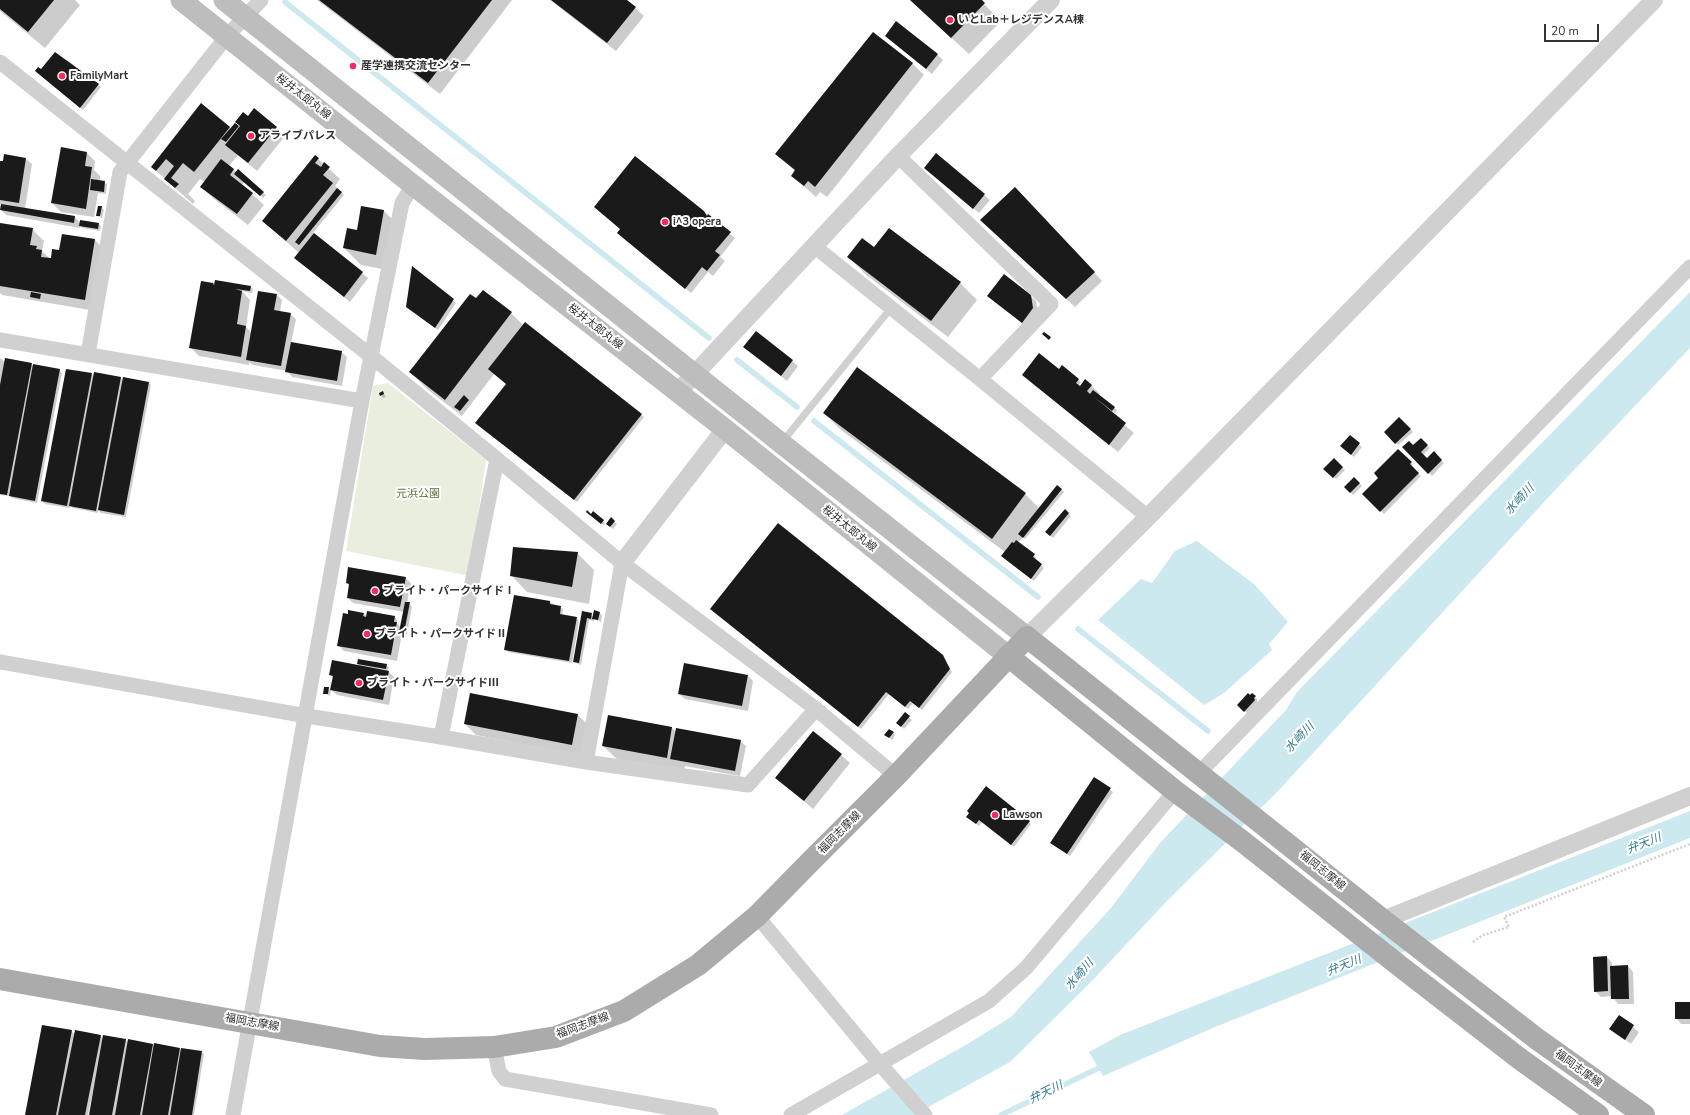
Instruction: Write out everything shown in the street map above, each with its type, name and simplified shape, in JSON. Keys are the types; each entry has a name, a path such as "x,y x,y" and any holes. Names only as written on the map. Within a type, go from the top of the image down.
{"main road":[{"name":"桜井太郎丸線","path":"181,0 413,185 725,429 1008,656"},
{"path":"224,0 286,47 781,444 1027,637"},
{"name":"福岡志摩線","path":"0,979 380,1046 425,1049 494,1047 556,1037 624,1011 698,965 757,916 896,776 1027,637 1386,922 1537,1039 1644,1115"},
{"path":"1008,656 1181,795 1242,841 1401,967 1520,1059 1598,1115"}],"street":[{"path":"88,354 120,172 126,162 227,36 261,0"},
{"path":"678,392 898,156 1051,0"},
{"path":"1027,637 1148,517 1654,0"},
{"path":"0,62 372,357 622,564 816,709 896,776"},
{"path":"898,156 1051,304 980,379"},
{"path":"233,1115 307,716 362,401 402,203 413,185"},
{"path":"814,246 980,379 1148,517"},
{"path":"1202,775 1690,267"},
{"path":"0,340 362,401"},
{"path":"586,762 622,564 725,429"},
{"path":"442,737 497,459"},
{"path":"0,662 307,716 442,737 586,762 748,785 816,709"},
{"path":"790,1115 989,1001 1026,968 1181,795"},
{"path":"1386,922 1690,796"},
{"path":"757,916 879,1063 925,1115"},
{"path":"494,1047 499,1071 506,1079 711,1115"}],"lane":[{"path":"781,444 892,308"}],"path":[{"path":"1473,942 1483,935 1509,927 1504,918 1690,844"}],"green space":[{"name":"元浜公園","path":"388,383 486,460 469,576 346,551 373,386"}],"water":[{"name":"水崎川","path":"1690,292 1690,348 1557,488 1279,790 1165,903 1090,983 1010,1062 914,1115 842,1115 969,1043 1011,1017 1111,908 1160,843 1286,710 1297,692"},
{"path":"1197,541 1255,585 1288,622 1269,644 1272,650 1224,693 1204,705 1098,620 1141,579 1152,583 1175,551"},
{"path":"1690,811 1690,838 1215,1027 1103,1076 1089,1052 1120,1035"}],"building":[{"path":"0,0 54,0 28,32 0,9"},
{"path":"319,0 492,0 428,83"},
{"path":"551,0 627,0 636,7 607,43"},
{"name":"いとLab＋レジデンスA棟","path":"910,0 982,0 985,3 951,38"},
{"path":"896,21 938,54 926,69 885,36"},
{"path":"873,32 913,63 815,187 808,181 804,186 791,176 795,170 775,154"},
{"path":"55,52 99,84 80,108 35,71 38,67 41,69"},
{"path":"201,103 230,127 194,172 183,163 171,178 179,184 175,188 164,179 174,166 166,159 156,171 151,167"},
{"name":"アライブパレス","path":"254,108 277,127 248,163 225,145 240,126 235,122 243,112 248,116"},
{"path":"235,123 239,126 226,142 221,139"},
{"path":"61,147 87,152 85,166 92,167 86,209 51,203"},
{"path":"936,153 985,194 973,209 924,168"},
{"path":"4,154 26,158 19,203 0,200 0,161 3,161"},
{"path":"315,155 319,158 315,163 321,167 324,162 330,167 323,175 333,183 286,241 262,221"},
{"name":"i^3 opera","path":"635,156 704,211 707,216 708,214 731,232 715,251 720,255 707,271 702,267 685,289 617,233 620,229 594,207"},
{"path":"221,159 234,169 230,175 253,193 237,214 200,187"},
{"path":"238,169 264,192 260,196 234,174"},
{"path":"91,179 105,181 104,192 90,190"},
{"path":"1015,187 1095,272 1066,299 980,220"},
{"path":"337,188 342,192 299,245 295,242"},
{"path":"1,204 75,216 74,223 0,210"},
{"path":"98,206 102,206 100,216 96,216"},
{"path":"361,206 384,210 376,255 343,248 347,228 357,230"},
{"path":"80,220 99,223 98,229 79,226"},
{"path":"0,223 33,228 30,245 37,246 36,249 42,250 41,257 51,258 52,249 59,250 62,234 95,239 85,300 0,286"},
{"path":"889,228 961,282 931,321 847,257 862,238 874,247"},
{"path":"314,233 363,272 344,297 294,258"},
{"path":"412,266 454,299 435,328 406,307"},
{"path":"1004,274 1031,295 1033,308 1022,323 987,296"},
{"path":"215,280 251,286 250,291 235,289 242,291 237,324 246,326 241,357 189,348 201,281 213,283 214,285"},
{"path":"483,290 512,312 445,400 409,372 470,294 476,298"},
{"path":"258,291 277,294 274,310 291,313 281,366 246,360"},
{"path":"31,292 41,294 40,299 30,297"},
{"path":"525,322 642,414 574,500 475,423 506,384 488,369"},
{"path":"756,331 793,360 781,376 743,347"},
{"path":"1044,332 1051,337 1049,340 1042,334"},
{"path":"291,342 342,351 337,381 285,372"},
{"path":"1039,353 1059,369 1062,365 1079,379 1076,383 1080,386 1085,379 1092,385 1087,391 1090,394 1093,390 1115,407 1112,411 1094,397 1126,423 1109,445 1022,375"},
{"path":"5,358 32,363 7,495 0,494 0,385"},
{"path":"33,364 60,369 35,501 9,496"},
{"path":"857,367 1026,493 992,539 823,413"},
{"path":"66,369 92,373 67,506 41,501"},
{"path":"94,372 121,377 96,511 69,506"},
{"path":"123,377 149,382 124,515 98,510"},
{"path":"383,391 384,394 380,396 379,393"},
{"path":"464,395 469,400 460,411 454,407"},
{"path":"1399,417 1411,429 1395,444 1384,432"},
{"path":"1350,435 1360,443 1351,455 1340,446"},
{"path":"1421,438 1428,445 1421,452 1427,458 1434,451 1442,460 1428,474 1402,447 1409,441 1413,445"},
{"path":"1398,449 1412,462 1410,464 1419,473 1380,512 1362,494 1378,478 1374,473"},
{"path":"1334,458 1343,467 1333,478 1323,469"},
{"path":"1354,477 1360,483 1350,493 1344,487"},
{"path":"1057,485 1062,489 1023,538 1018,534"},
{"path":"1065,509 1069,513 1050,536 1045,532"},
{"path":"587,510 591,514 593,511 604,520 601,524 586,512"},
{"path":"611,517 615,521 610,527 606,524"},
{"path":"778,523 943,655 950,669 919,708 910,701 905,707 886,692 858,727 710,609"},
{"path":"1016,540 1035,554 1033,557 1042,564 1031,579 1001,556 1012,542 1014,543"},
{"path":"513,547 578,552 572,587 510,576"},
{"name":"ブライト・パークサイドⅠ","path":"348,567 406,577 400,607 347,598 349,584 346,583"},
{"path":"514,595 550,601 550,604 561,606 560,614 577,617 569,661 504,650"},
{"path":"405,602 410,602 404,633 399,632"},
{"name":"ブライト・パークサイドⅡ","path":"348,610 364,613 363,616 366,617 367,611 395,616 394,622 397,622 391,655 337,646 343,613 348,614"},
{"path":"594,610 600,612 598,620 592,619"},
{"path":"582,611 592,613 591,619 587,618 579,663 573,662"},
{"path":"358,659 387,664 386,669 357,664"},
{"name":"ブライト・パークサイドⅢ","path":"332,660 389,671 383,700 330,690 333,676 329,675"},
{"path":"684,663 748,675 742,706 678,694"},
{"path":"324,687 329,687 328,694 323,694"},
{"path":"470,693 578,714 572,745 464,724"},
{"path":"1248,693 1250,695 1252,693 1256,696 1254,698 1255,700 1244,712 1237,705"},
{"path":"905,712 910,716 901,727 896,723"},
{"path":"608,715 672,727 667,758 602,746"},
{"path":"676,728 741,740 735,771 670,759"},
{"path":"889,729 894,732 889,738 884,735"},
{"path":"813,731 842,754 804,801 775,778"},
{"path":"1094,777 1111,788 1067,854 1050,843"},
{"name":"Lawson","path":"986,786 1030,821 1011,845 979,820 976,824 966,817 969,813 967,811"},
{"path":"1607,956 1608,991 1594,992 1593,957"},
{"path":"1628,965 1629,999 1611,999 1610,966"},
{"path":"1675,1002 1690,1002 1690,1019 1675,1019"},
{"path":"1619,1015 1634,1025 1625,1040 1609,1029"},
{"path":"42,1025 72,1030 56,1115 25,1115"},
{"path":"75,1030 101,1035 85,1115 58,1115"},
{"path":"103,1035 126,1039 112,1115 89,1115"},
{"path":"128,1039 153,1044 140,1115 115,1115"},
{"path":"154,1043 180,1048 168,1115 142,1115"},
{"path":"181,1048 202,1051 192,1115 170,1115"}],"waterway":[{"path":"285,2 709,338"},
{"path":"737,360 797,407"},
{"path":"814,421 1038,597"},
{"path":"1078,629 1208,731"},
{"name":"弁天川","path":"1001,1115 1105,1065"}],"place":[{"name":"いとLab＋レジデンスA棟","path":"950,20"},
{"name":"産学連携交流センター","path":"353,66"},
{"name":"FamilyMart","path":"62,76"},
{"name":"アライブパレス","path":"251,136"},
{"name":"i^3 opera","path":"665,222"},
{"name":"ブライト・パークサイドⅠ","path":"375,591"},
{"name":"ブライト・パークサイドⅡ","path":"367,634"},
{"name":"ブライト・パークサイドⅢ","path":"359,683"},
{"name":"Lawson","path":"995,815"}]}
